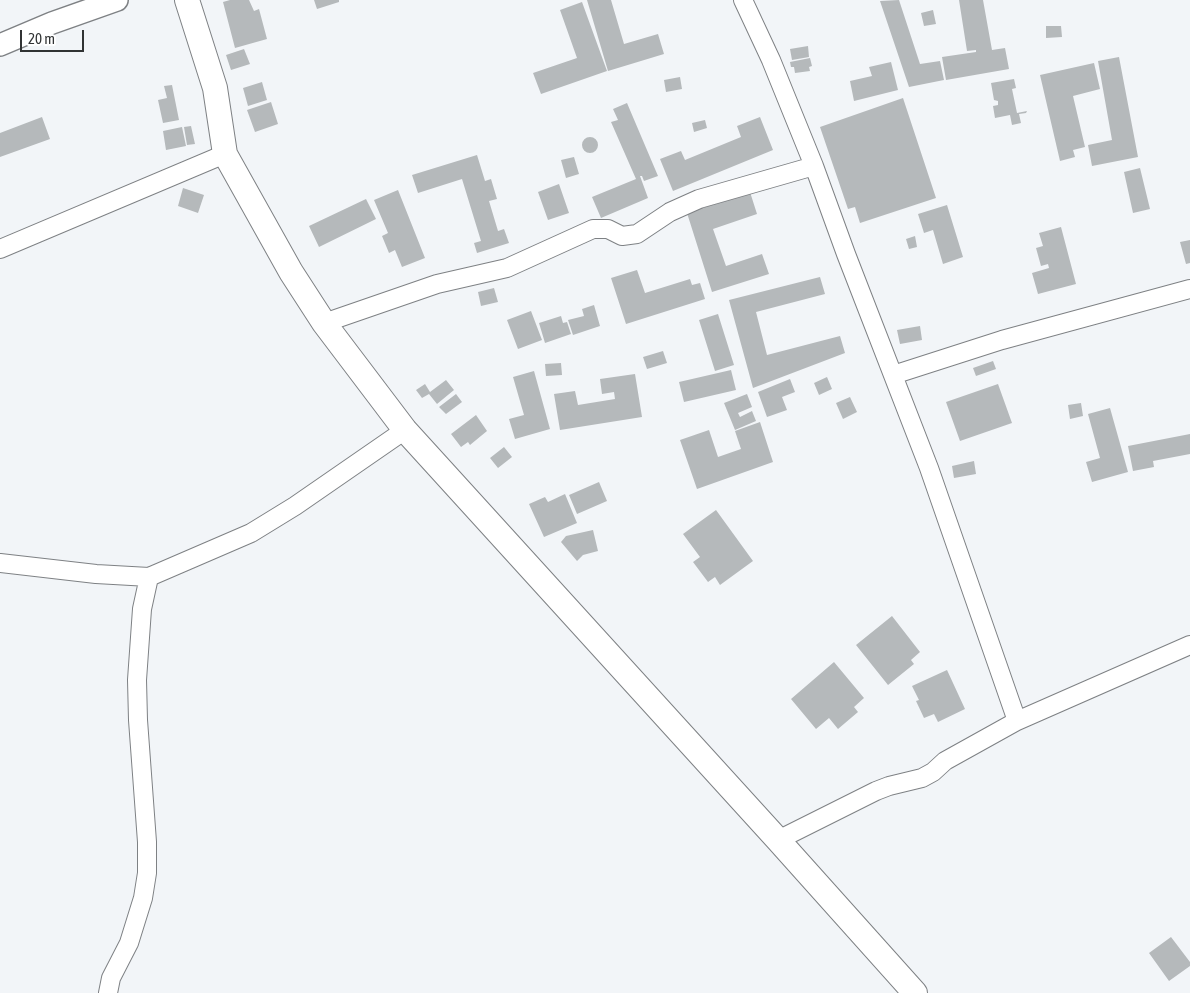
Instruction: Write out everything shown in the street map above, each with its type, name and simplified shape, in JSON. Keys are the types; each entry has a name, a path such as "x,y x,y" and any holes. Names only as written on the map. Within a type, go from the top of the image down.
{"main road":[{"path":"187,0 216,88 225,154 291,272 324,323 405,430 915,993"}],"street":[{"path":"0,45 52,23 117,0"},
{"path":"743,0 771,60 814,166 930,468 1017,721"},
{"path":"0,249 225,154"},
{"path":"324,323 437,284 507,268 593,229 608,229 622,236 637,234 670,212 699,199 814,166"},
{"path":"893,375 1002,340 1190,289"},
{"path":"0,564 96,574 149,577 251,533 295,506 405,430"},
{"path":"108,993 111,978 129,943 144,898 147,873 147,842 137,680 142,609 149,577"},
{"path":"778,840 876,791 922,778 933,772 945,761 1017,721 1190,645"}],"building":[{"path":"249,0 254,11 259,9 267,39 235,48 223,2"},
{"path":"314,0 339,0 339,2 317,9"},
{"path":"587,0 611,0 624,44 658,34 664,54 608,71"},
{"path":"899,0 920,64 940,61 944,80 909,87 880,1"},
{"path":"959,0 983,0 992,50 1005,48 1009,69 946,80 942,57 976,52 976,50 967,51"},
{"path":"582,2 607,71 541,94 533,73 577,58 560,10"},
{"path":"933,10 936,24 924,26 921,13"},
{"path":"1046,26 1061,26 1062,37 1046,38"},
{"path":"808,46 809,57 792,60 790,49"},
{"path":"244,49 250,64 231,70 226,55"},
{"path":"1119,57 1138,157 1092,166 1088,145 1112,140 1098,61"},
{"path":"810,58 812,66 809,67 810,71 795,73 794,67 791,67 790,62"},
{"path":"891,62 898,90 854,101 850,81 872,76 869,67"},
{"path":"1094,63 1100,89 1073,96 1085,147 1073,150 1075,157 1060,161 1040,75"},
{"path":"680,77 682,89 666,92 664,80"},
{"path":"1014,79 1016,88 1012,89 1017,113 1027,111 1026,113 1019,114 1021,123 1012,125 1010,115 995,118 993,106 998,105 998,101 994,100 991,83"},
{"path":"262,82 267,100 248,106 243,88"},
{"path":"172,85 179,120 163,123 158,100 167,98 164,86"},
{"path":"903,98 936,198 860,223 855,207 848,209 820,127"},
{"path":"271,102 278,124 255,132 247,110"},
{"path":"627,103 658,176 644,181 642,176 640,176 648,198 601,218 592,197 636,179 611,122 618,120 613,109"},
{"path":"42,117 50,139 0,157 0,133"},
{"path":"760,117 773,150 673,191 660,159 681,151 685,160 741,137 737,126"},
{"path":"705,120 707,128 694,132 692,123"},
{"path":"191,126 195,144 187,145 184,127"},
{"path":"182,127 186,146 166,150 163,131"},
{"path":"590,137 598,145 590,153 582,145"},
{"path":"477,155 485,181 491,179 497,199 489,201 498,231 504,229 509,243 477,253 474,243 481,241 462,179 418,193 412,175"},
{"path":"574,157 579,174 566,178 561,160"},
{"path":"1140,168 1150,209 1133,213 1124,172"},
{"path":"559,184 569,213 548,220 538,192"},
{"path":"183,188 204,195 198,213 178,206"},
{"path":"398,190 425,258 402,267 395,250 389,253 382,236 388,233 374,200"},
{"path":"750,192 757,214 713,229 726,266 762,254 769,274 712,292 687,213"},
{"path":"366,199 376,219 319,247 309,226"},
{"path":"947,205 963,257 943,264 933,230 924,233 918,214"},
{"path":"1061,227 1076,284 1038,294 1032,273 1049,268 1048,264 1041,266 1036,248 1043,246 1039,233"},
{"path":"915,236 917,247 909,249 906,239"},
{"path":"1190,240 1190,263 1186,264 1180,242"},
{"path":"637,270 645,293 690,279 692,285 700,283 705,299 626,324 611,278"},
{"path":"820,277 825,294 756,312 767,355 840,336 845,353 753,388 729,300"},
{"path":"494,288 498,302 481,306 478,292"},
{"path":"594,305 600,326 573,335 568,320 584,316 582,309"},
{"path":"531,311 542,340 518,349 507,320"},
{"path":"718,314 734,365 715,371 699,320"},
{"path":"561,316 563,323 567,322 571,334 545,343 539,323"},
{"path":"920,326 922,340 900,344 897,330"},
{"path":"663,351 667,363 647,369 643,357"},
{"path":"993,361 996,369 976,376 973,368"},
{"path":"561,363 562,375 546,376 545,364"},
{"path":"731,370 736,390 684,402 679,382"},
{"path":"534,371 550,429 515,439 509,419 524,415 513,377"},
{"path":"635,374 642,417 560,430 554,394 575,391 578,405 615,399 614,392 602,394 600,379"},
{"path":"827,377 832,389 819,395 814,383"},
{"path":"790,379 795,392 782,397 787,410 767,417 758,392"},
{"path":"446,380 454,390 437,404 429,394 422,398 416,390 425,384 430,392"},
{"path":"998,384 1012,423 960,441 946,402"},
{"path":"456,394 462,402 446,414 439,407"},
{"path":"747,394 752,407 738,413 740,417 752,411 756,421 735,430 724,403"},
{"path":"850,397 857,412 843,419 836,403"},
{"path":"1081,403 1083,416 1070,419 1068,405"},
{"path":"1110,408 1128,472 1092,482 1086,462 1100,458 1088,414"},
{"path":"476,415 487,431 470,445 468,442 461,447 451,434"},
{"path":"760,422 773,462 697,489 680,440 709,430 718,457 741,449 735,431"},
{"path":"1190,434 1190,454 1153,461 1154,467 1133,471 1128,446"},
{"path":"504,447 512,457 498,468 490,458"},
{"path":"974,461 976,474 954,478 952,466"},
{"path":"599,482 607,501 577,514 569,495"},
{"path":"565,494 577,523 544,537 529,504 545,497 548,502"},
{"path":"716,510 753,561 720,585 715,577 708,582 693,562 700,557 683,534"},
{"path":"593,530 598,551 583,555 577,561 561,542 566,536"},
{"path":"892,616 920,652 911,660 914,664 888,685 856,645"},
{"path":"834,662 864,698 854,707 858,712 838,729 829,718 816,729 791,699"},
{"path":"947,670 965,709 938,722 934,714 924,718 916,701 919,700 912,686"},
{"path":"1171,937 1190,962 1190,966 1169,981 1149,953"}]}
